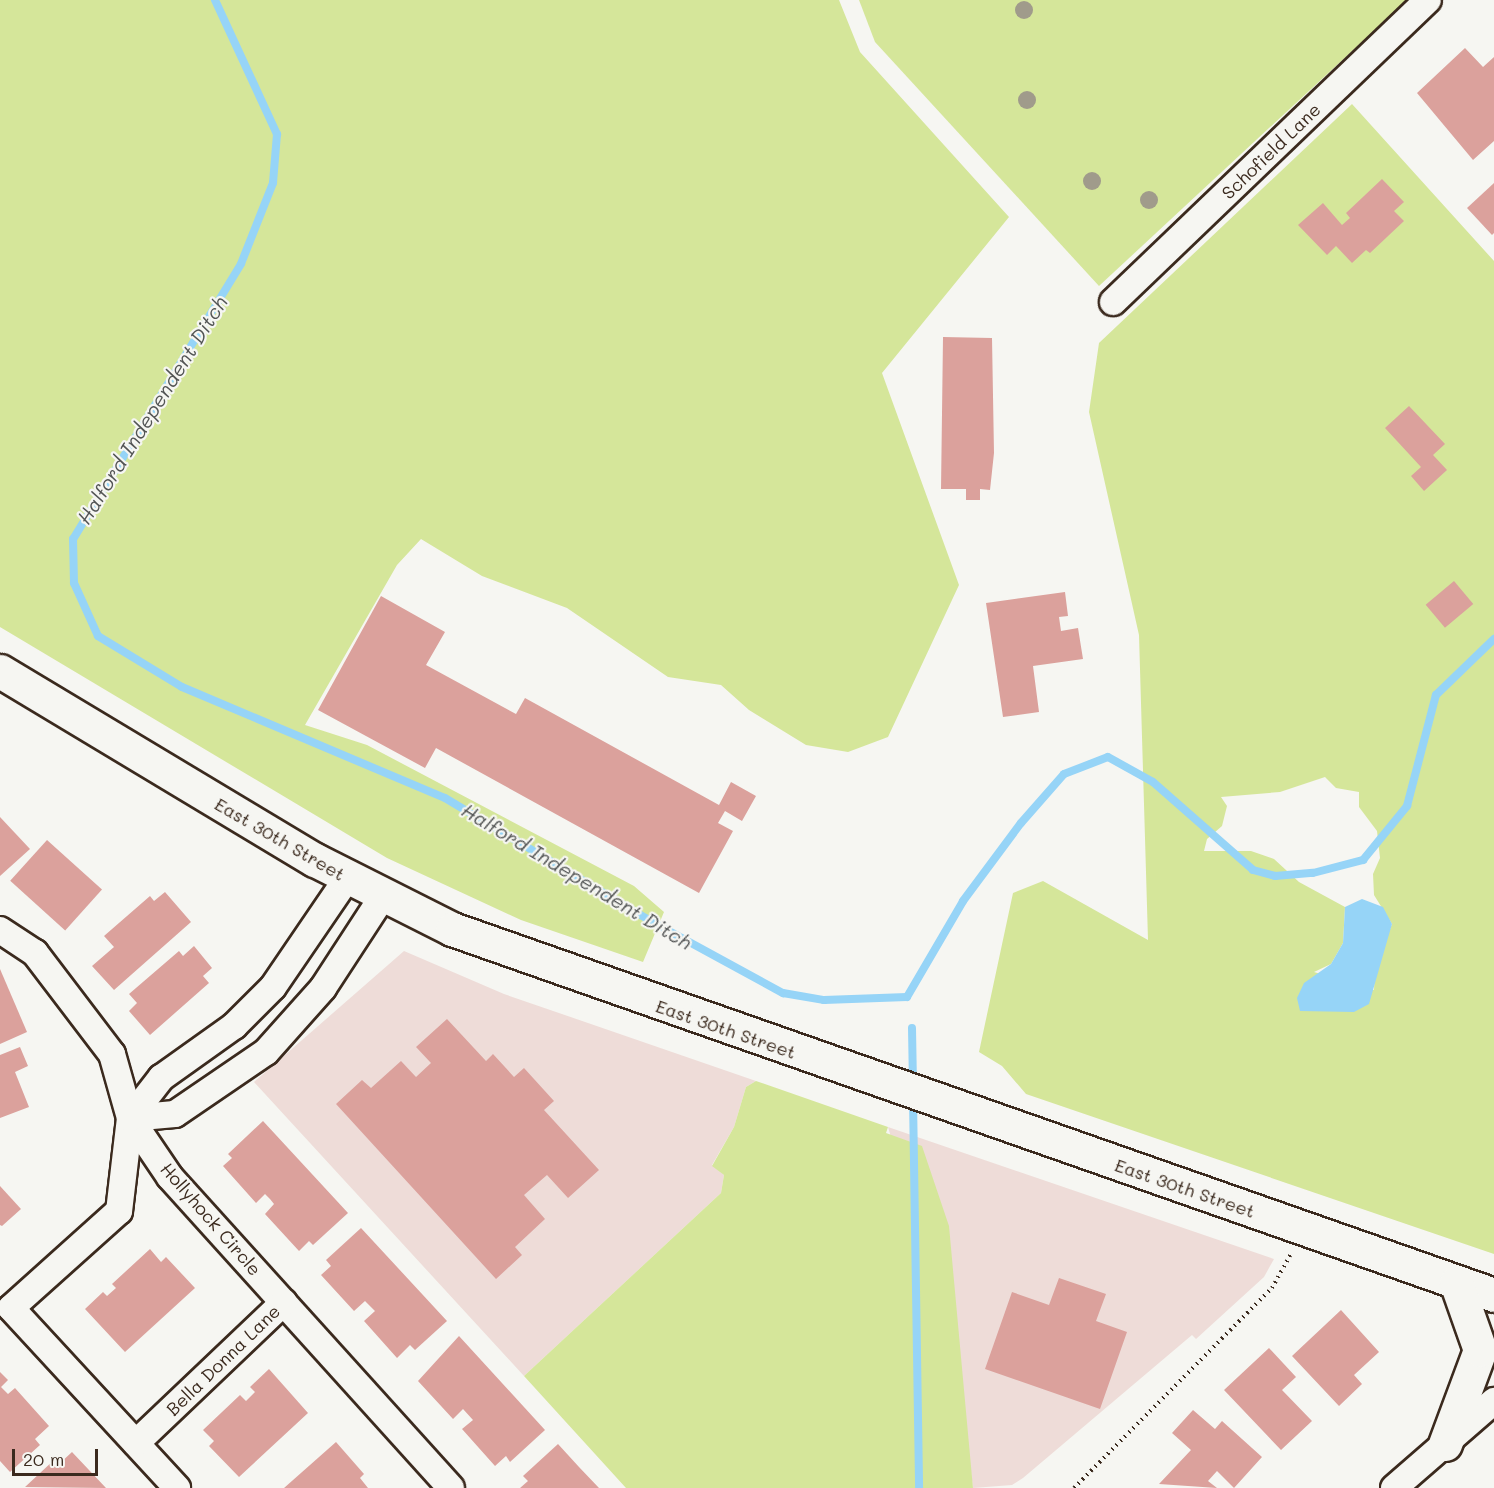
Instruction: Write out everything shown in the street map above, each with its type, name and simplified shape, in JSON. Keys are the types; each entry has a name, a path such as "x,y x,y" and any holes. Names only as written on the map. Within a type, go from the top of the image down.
{"main road":[{"name":"East 30th Street","path":"0,671 348,877 452,929 581,978 1494,1295"},
{"path":"1445,1444 1480,1350 1456,1282"}],"street":[{"name":"Schofield Lane","path":"1113,302 1428,0"},
{"path":"130,1118 161,1078 234,1026 273,987 348,877"},
{"path":"130,1118 175,1114 266,1052 324,988 383,896"},
{"path":"0,930 35,953 112,1054 130,1118 119,1211 11,1308 177,1488"},
{"name":"Hollyhock Circle","path":"130,1118 170,1177 451,1488"},
{"name":"Bella Donna Lane","path":"136,1443 284,1302"},
{"path":"1394,1488 1494,1401"}],"path":[{"path":"1074,1488 1272,1288 1305,1229"}],"shaded area":[{"path":"404,951 504,994 756,1081 746,1087 734,1127 712,1165 724,1175 721,1193 524,1376 254,1082"},
{"path":"888,1127 1274,1259 1264,1277 1196,1339 1192,1335 1023,1478 1012,1485 973,1488 958,1370"}],"green space":[{"path":"0,0 839,0 860,52 1009,217 882,373 959,585 888,737 848,752 806,745 749,710 721,685 668,677 567,608 482,576 421,539 397,565 305,725 367,745 634,886 664,912 643,962 521,920 387,858 0,627"},
{"path":"859,0 1407,0 1099,286 875,42"},
{"path":"1352,104 1494,261 1494,1254 1026,1094 1002,1066 979,1052 1013,893 1043,881 1148,940 1139,635 1089,412 1099,343","holes":["1325,777 1336,788 1359,792 1359,807 1377,831 1380,858 1373,874 1374,895 1392,924 1375,968 1374,990 1314,972 1331,964 1343,943 1345,907 1299,882 1274,859 1251,851 1204,851 1207,839 1222,826 1227,806 1221,797 1280,792"]},
{"path":"756,1081 888,1127 886,1133 922,1146 949,1226 973,1488 626,1488 524,1376 721,1193 724,1175 712,1166 734,1127 746,1087"}],"water":[{"path":"1362,899 1383,907 1392,924 1369,1004 1354,1012 1300,1011 1297,998 1304,983 1331,964 1343,943 1345,907"}],"building":[{"path":"1465,48 1483,67 1494,57 1494,141 1473,160 1417,93"},
{"path":"1382,179 1404,202 1394,211 1404,221 1370,253 1366,250 1352,263 1336,246 1327,255 1298,225 1323,203 1342,225 1350,218 1346,213"},
{"path":"1494,183 1494,233 1492,235 1467,208"},
{"path":"943,337 992,338 994,453 990,490 980,489 980,500 966,500 966,489 941,489"},
{"path":"1409,406 1445,444 1433,455 1447,470 1424,491 1411,476 1421,467 1385,428"},
{"path":"1454,581 1473,604 1445,628 1426,605"},
{"path":"1065,592 1068,616 1059,617 1061,631 1078,628 1083,659 1033,666 1039,712 1003,717 986,603"},
{"path":"381,596 445,632 426,665 516,714 525,698 719,805 731,782 756,796 742,821 725,811 718,823 733,831 699,893 436,748 425,768 318,710"},
{"path":"0,817 30,849 0,876"},
{"path":"47,840 102,890 65,930 10,881"},
{"path":"165,892 191,922 114,990 92,966 114,947 104,936 150,896 154,901"},
{"path":"194,946 212,968 203,976 209,983 150,1035 129,1011 137,1003 129,994 179,951 183,956"},
{"path":"0,969 27,1032 0,1044"},
{"path":"447,1019 486,1061 493,1054 514,1077 524,1068 554,1101 544,1110 599,1170 568,1198 547,1175 524,1195 545,1219 515,1247 522,1255 496,1279 336,1104 362,1080 371,1088 401,1061 416,1077 431,1063 416,1047"},
{"path":"20,1047 28,1066 15,1072 29,1107 0,1118 0,1055"},
{"path":"263,1121 348,1213 313,1245 309,1241 299,1251 265,1214 274,1204 270,1199 265,1194 256,1203 223,1166 232,1158 228,1154"},
{"path":"0,1186 21,1209 2,1226 0,1225"},
{"path":"361,1228 447,1321 415,1350 410,1345 397,1358 364,1321 375,1311 365,1301 354,1311 321,1275 331,1266 326,1260"},
{"path":"150,1249 161,1262 166,1257 195,1288 125,1352 85,1309 103,1292 107,1296 116,1288 112,1284"},
{"path":"1059,1278 1106,1294 1096,1321 1127,1332 1100,1409 985,1369 1012,1292 1049,1305"},
{"path":"1341,1310 1379,1352 1354,1375 1362,1384 1339,1406 1292,1356"},
{"path":"459,1336 545,1430 510,1462 506,1456 495,1466 462,1429 473,1420 463,1409 453,1419 418,1381"},
{"path":"1269,1348 1296,1377 1282,1390 1312,1421 1281,1450 1224,1390"},
{"path":"269,1369 308,1413 239,1477 209,1446 214,1441 203,1430 240,1395 246,1401 255,1392 250,1387"},
{"path":"0,1372 8,1380 1,1387 8,1394 15,1388 49,1426 35,1439 40,1445 10,1472 0,1461"},
{"path":"1193,1410 1215,1429 1222,1421 1262,1457 1234,1488 1217,1471 1208,1481 1217,1488 1159,1484 1191,1450 1172,1433"},
{"path":"336,1442 364,1474 360,1478 368,1488 284,1488"},
{"path":"558,1444 599,1488 520,1488 528,1481 523,1476"},
{"path":"72,1452 106,1488 25,1487 54,1460 58,1465"}],"waterway":[{"name":"Halford Independent Ditch","path":"215,0 277,134 273,183 241,264 73,539 74,583 98,636 182,687 445,798 647,919 783,993 824,1000 907,997 963,901 1021,823 1064,774 1108,757 1153,782 1253,870 1275,876 1313,873 1363,860 1407,806 1436,695 1494,639"},
{"path":"912,1028 913,1083"},
{"path":"913,1099 919,1488"}]}
